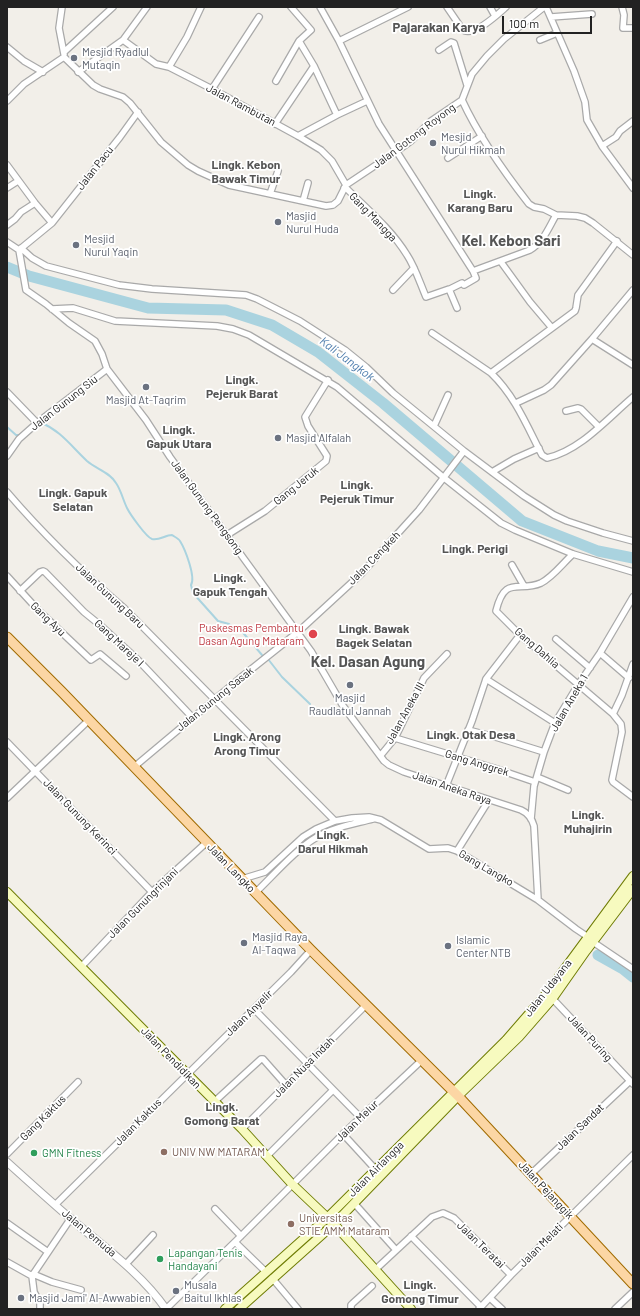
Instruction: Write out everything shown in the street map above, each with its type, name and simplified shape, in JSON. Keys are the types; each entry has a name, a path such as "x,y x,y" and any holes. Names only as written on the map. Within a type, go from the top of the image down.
{"main road":[{"name":"Jalan Langko","path":"8,639 89,720 311,950 456,1094"},
{"name":"Jalan Udayana","path":"590,940 633,876"},
{"name":"Jalan Udayana","path":"456,1094 519,1037 583,949 633,889"},
{"name":"Jalan Pendidikan","path":"7,892 119,1003 242,1129 292,1184 328,1217 411,1309"},
{"name":"Jalan Airlangga","path":"226,1309 328,1217 456,1094"},
{"name":"Jalan Airlangga","path":"239,1309 334,1224 456,1094"},
{"name":"Jalan Pejanggik","path":"456,1094 570,1216 631,1278"}],"street":[{"path":"62,7 59,28 64,54"},
{"path":"8,96 43,72 113,7"},
{"path":"78,72 123,40 147,7"},
{"path":"169,67 187,37 201,7"},
{"path":"276,81 299,41 311,30 291,7"},
{"path":"320,7 379,124 474,271 476,277 475,279 464,285 462,283 450,289 457,308"},
{"path":"338,41 408,7"},
{"path":"447,7 465,32 475,30 506,7"},
{"path":"490,7 495,16"},
{"path":"545,7 558,33 583,95 586,117 602,146 633,188"},
{"name":"Jalan Gotong Royong","path":"64,54 78,72 96,87 123,97 138,112 161,142 188,165 228,185 322,206 331,205 338,200 345,186 411,141 431,121 462,100 472,74 495,47 513,31 545,7"},
{"path":"622,7 624,15 623,28 633,28"},
{"path":"551,17 592,14"},
{"path":"212,89 259,17"},
{"path":"540,40 558,33"},
{"name":"Jalan Rambutan","path":"123,40 156,64 169,67 298,136 328,156 336,166 345,186"},
{"path":"299,41 314,66 337,115"},
{"path":"439,50 450,42 454,43 468,86"},
{"path":"7,47 24,61 43,72"},
{"path":"275,124 314,66"},
{"path":"462,100 472,121 529,204 534,208 543,209 556,215 585,218 633,255"},
{"path":"298,136 337,115 368,101"},
{"name":"Jalan Pacu","path":"20,251 52,223 138,112"},
{"path":"602,146 616,137 620,131 633,121"},
{"path":"448,158 482,136"},
{"path":"7,164 18,181 52,223"},
{"path":"270,194 278,171"},
{"path":"7,188 18,181"},
{"path":"303,201 308,183"},
{"name":"Gang Mangga","path":"345,186 387,228 407,255 427,297 450,289"},
{"path":"7,225 15,220 20,212 35,203"},
{"path":"474,271 530,250 542,241 556,215"},
{"path":"7,242 46,266 119,285 152,289 246,295 252,297 300,321 332,341 358,360 388,389 464,451 524,496 561,518 603,533 633,541"},
{"path":"491,373 575,311 578,295 617,242"},
{"name":"Jalan Gunung Pengsong","path":"20,251 26,290 95,341 102,354 107,369 114,376 146,420 170,457 298,632"},
{"path":"501,262 530,302 552,328"},
{"path":"393,290 414,268"},
{"path":"516,403 544,390 551,385 633,290"},
{"path":"52,309 73,308 115,321 218,326 233,329 249,335 328,380 347,394 501,523 514,530 573,554 633,572"},
{"path":"432,333 491,373 504,386 516,403 545,457 549,458 570,449 581,442 633,397"},
{"path":"592,339 633,365"},
{"name":"Jalan Gunung Siu","path":"7,456 20,439 37,422 107,369"},
{"name":"Gang Jeruk","path":"227,535 265,511 326,461 327,456 308,426 305,417 328,380"},
{"path":"7,392 37,422"},
{"path":"434,426 448,395"},
{"path":"566,411 574,408 581,409 599,427"},
{"path":"492,472 514,459 539,448"},
{"name":"Jalan Cengkeh","path":"298,632 361,574 419,510 464,451"},
{"name":"Jalan Gunung Baru","path":"7,492 63,552 124,608 335,820"},
{"path":"512,565 524,586 537,584 545,580 573,554"},
{"name":"Gang Mareje I","path":"20,591 43,571 45,572 84,612 139,661 193,718"},
{"name":"Gang Ayu","path":"7,576 39,611 91,660 100,654 126,676"},
{"name":"Gang Dahlia","path":"524,586 512,586 506,590 500,599 496,611 520,635 613,714"},
{"name":"Jalan Aneka 1","path":"531,819 533,791 536,779 555,723 633,598"},
{"name":"Jalan Gunung Sasak","path":"134,767 214,699 298,632"},
{"name":"Jalan Aneka Raya","path":"298,632 323,670 347,712 381,755 384,761 396,768 446,786 521,810 531,819"},
{"path":"446,786 486,680 520,635"},
{"path":"556,639 590,668"},
{"path":"600,653 629,678"},
{"name":"Jalan Aneka III","path":"381,755 395,738 424,678 447,654"},
{"path":"633,664 629,678 613,714 620,722 622,727 612,780 633,797"},
{"path":"486,680 555,723"},
{"path":"7,798 89,720"},
{"path":"468,730 544,752"},
{"name":"Gang Anggrek","path":"395,738 536,779 568,790"},
{"name":"Jalan Gunung Kerinci","path":"7,742 152,892"},
{"path":"458,851 489,800"},
{"name":"Gang Langko","path":"242,879 265,872 303,837 320,826 335,820 361,817 375,818 388,823 429,849 448,848 458,851 538,900"},
{"path":"255,893 299,851 318,836 375,818"},
{"path":"531,819 534,826 538,900 590,940 633,969"},
{"name":"Jalan Gunungrinjani","path":"82,966 152,892 207,842"},
{"name":"Jalan Anyelir","path":"187,1074 254,1009 311,950"},
{"name":"Jalan Puring","path":"549,996 631,1082"},
{"name":"Jalan Nusa Indah","path":"242,1129 366,1005"},
{"path":"254,1009 360,1118"},
{"path":"214,1102 261,1059 263,1059 286,1085"},
{"name":"Jalan Melur","path":"166,1309 242,1236 343,1134 422,1060"},
{"name":"Jalan Kaktus","path":"55,1205 187,1074"},
{"name":"Gang Kaktus","path":"7,1154 78,1082"},
{"name":"Jalan Sandat","path":"531,1174 631,1082"},
{"path":"267,1156 333,1090"},
{"path":"343,1134 376,1170"},
{"path":"570,1216 633,1156"},
{"name":"Jalan Pemuda","path":"7,1162 55,1205 126,1264 140,1277 166,1309"},
{"path":"354,1203 396,1250"},
{"path":"215,1209 242,1236"},
{"name":"Jalan Teratai","path":"376,1269 432,1217 443,1213 454,1218 511,1275"},
{"name":"Jalan Melati","path":"480,1308 570,1216"},
{"path":"40,1309 40,1303 34,1292 33,1275 71,1218"},
{"path":"7,1223 48,1252"},
{"path":"126,1264 153,1235"},
{"path":"411,1236 480,1308"},
{"path":"235,1242 266,1272"},
{"path":"7,1262 33,1275 81,1290"},
{"path":"272,1278 298,1309"},
{"path":"351,1309 351,1305 372,1286"},
{"path":"615,1309 633,1292"},
{"path":"490,1298 502,1309"}],"waterway":[{"name":"Kali Jangkok","path":"7,267 29,276 148,308 226,310 272,325 318,352 383,403 522,521 598,551 633,558"},
{"path":"40,422 60,434 87,461 107,473 113,479 129,511 138,525 149,537 152,539 157,539 172,535 179,540 187,556 191,570 191,585 193,593 218,621 229,624 234,628 239,628 262,655 268,659 282,677 310,704"},
{"path":"7,427 16,435 20,435"},
{"path":"598,955 623,969 633,977"}],"place":[{"name":"Mesjid Ryadlul Mutaqin","path":"74,58"},
{"name":"Mesjid Nurul Hikmah","path":"433,143"},
{"name":"Masjid Nurul Huda","path":"278,222"},
{"name":"Mesjid Nurul Yaqin","path":"76,245"},
{"name":"Masjid At-Taqrim","path":"146,387"},
{"name":"Masjid Alfalah","path":"278,438"},
{"name":"Puskesmas Pembantu Dasan Agung Mataram","path":"313,634"},
{"name":"Masjid Raudlatul Jannah","path":"350,685"},
{"name":"Masjid Raya Al-Taqwa","path":"244,943"},
{"name":"Islamic Center NTB","path":"448,946"},
{"name":"UNIV NW MATARAM","path":"164,1152"},
{"name":"GMN Fitness","path":"34,1153"},
{"name":"Universitas STIE AMM Mataram","path":"291,1224"},
{"name":"Lapangan Tenis Handayani","path":"160,1259"},
{"name":"Musala Baitul Ikhlas","path":"176,1291"},
{"name":"Masjid Jami' Al-Awwabien","path":"21,1298"}],"district":[{"name":"Pajarakan Karya","path":"439,28"},
{"name":"Lingk. Kebon Bawak Timur","path":"246,172"},
{"name":"Lingk. Karang Baru","path":"480,201"},
{"name":"Kel. Kebon Sari","path":"511,241"},
{"name":"Lingk. Pejeruk Barat","path":"242,387"},
{"name":"Lingk. Gapuk Utara","path":"179,437"},
{"name":"Lingk. Pejeruk Timur","path":"357,492"},
{"name":"Lingk. Gapuk Selatan","path":"73,500"},
{"name":"Lingk. Perigi","path":"475,549"},
{"name":"Lingk. Gapuk Tengah","path":"230,585"},
{"name":"Lingk. Bawak Bagek Selatan","path":"374,636"},
{"name":"Kel. Dasan Agung","path":"368,662"},
{"name":"Lingk. Otak Desa","path":"471,735"},
{"name":"Lingk. Arong Arong Timur","path":"247,744"},
{"name":"Lingk. Muhajirin","path":"588,822"},
{"name":"Lingk. Darul Hikmah","path":"333,842"},
{"name":"Lingk. Gomong Barat","path":"222,1114"},
{"name":"Lingk. Gomong Timur","path":"420,1292"}]}
